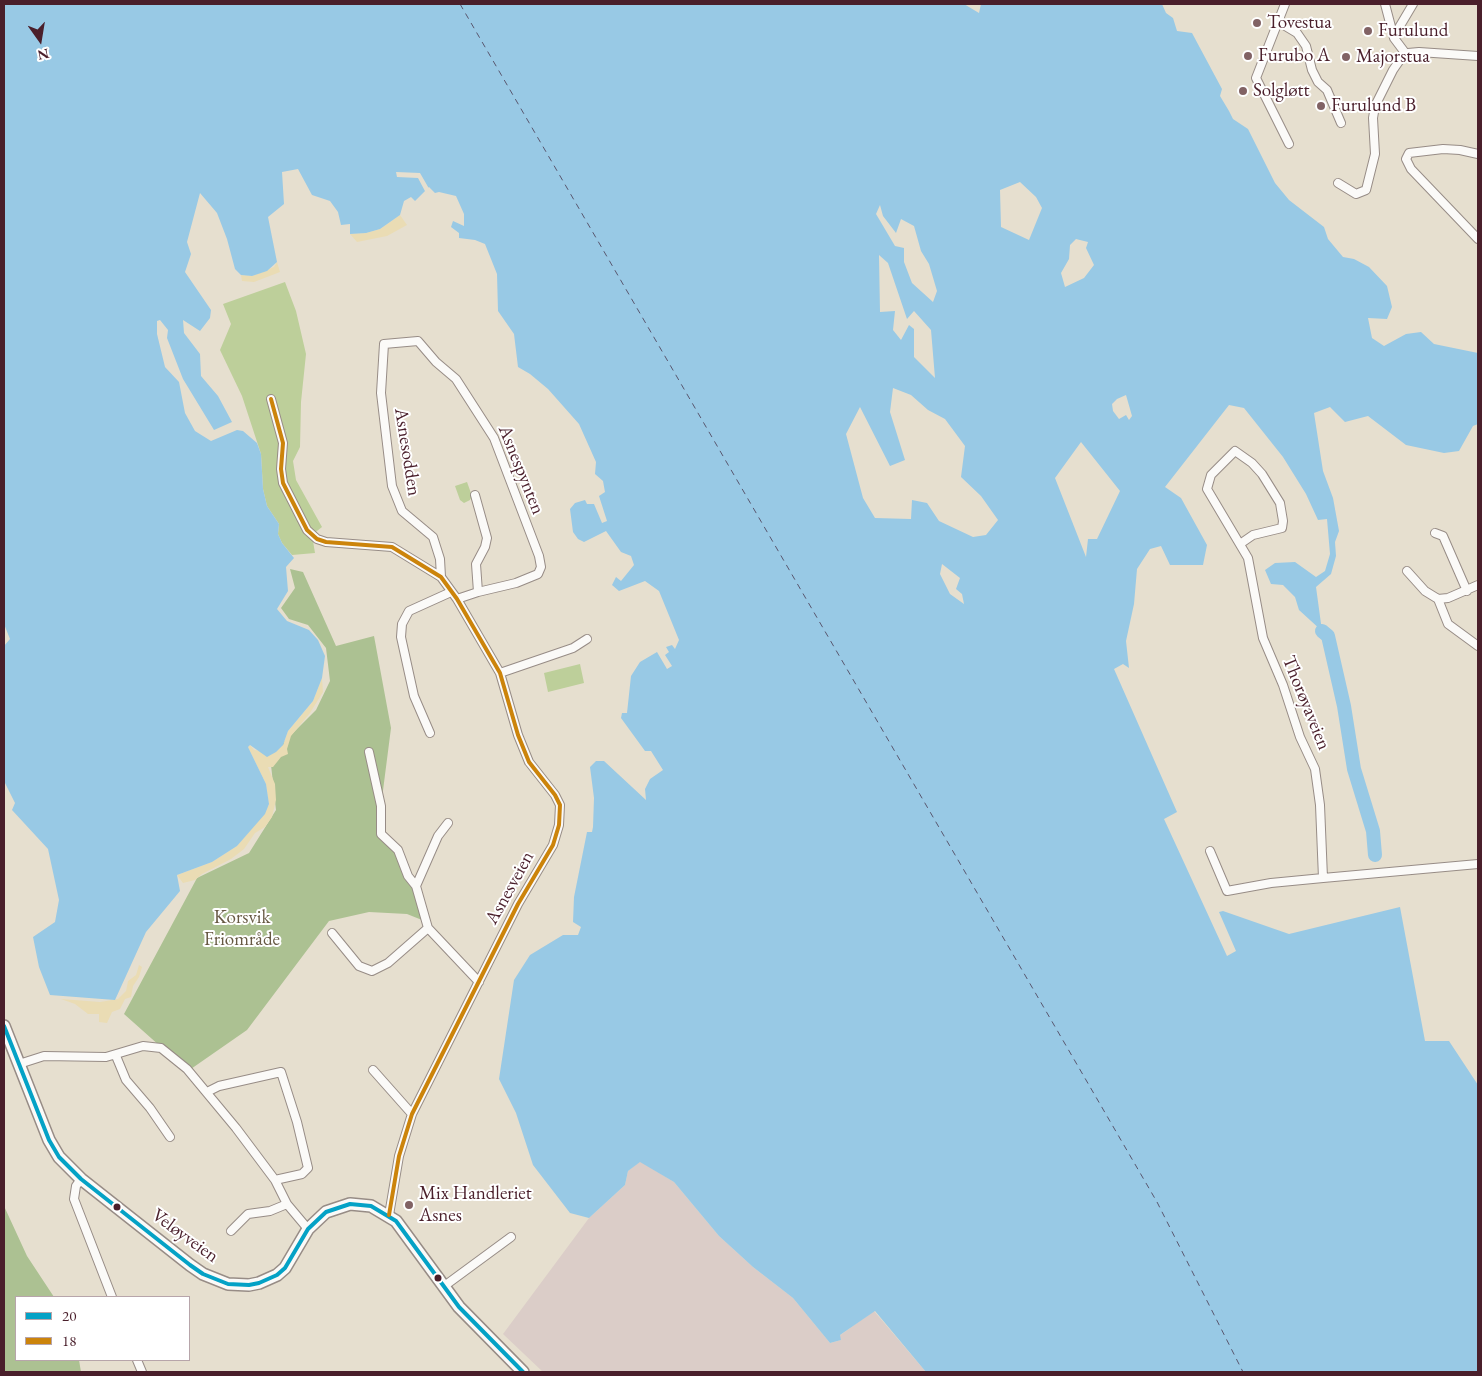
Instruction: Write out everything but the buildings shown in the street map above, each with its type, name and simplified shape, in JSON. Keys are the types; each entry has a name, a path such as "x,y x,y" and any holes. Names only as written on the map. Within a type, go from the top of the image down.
{"main road":[{"name":"Veløyveien","path":"4,1026 49,1140 59,1157 81,1179 190,1265 228,1284 249,1285 277,1275 285,1268 308,1229 326,1212 350,1204 371,1206 389,1215 470,1320 523,1372"}],"street":[{"path":"1284,4 1256,78 1289,144"},
{"path":"1386,4 1394,36 1406,54"},
{"path":"1394,36 1413,4"},
{"path":"1277,21 1297,33 1306,46 1312,70 1318,82 1327,90 1341,123"},
{"path":"1338,183 1356,194 1366,190 1375,154 1373,118 1375,106 1393,70 1406,54 1419,52 1478,56"},
{"path":"1478,154 1443,149 1409,153 1406,159 1411,169 1478,239"},
{"name":"Asnespynten","path":"384,344 418,340 436,362 456,379 494,438 539,556 540,567 538,574 478,592 454,595 409,611 402,624 401,636 414,696 430,733"},
{"name":"Asnesodden","path":"384,344 381,393 392,486 402,511 433,537 440,559 441,577"},
{"name":"Asnesveien","path":"270,399 283,443 281,469 283,483 291,501 312,535 326,542 392,546 441,577 454,595 500,673 524,749 539,777 560,805 560,814 553,845 518,904 412,1114 399,1156 389,1215"},
{"name":"Thorøyaveien","path":"1240,544 1253,535 1282,528 1283,521 1282,510 1258,468 1235,450 1211,476 1207,489 1252,566 1263,638 1283,685 1300,736 1315,769 1320,805 1323,878"},
{"path":"475,495 487,538 485,548 476,564 478,592"},
{"path":"1435,532 1443,536 1467,591"},
{"path":"1407,571 1425,591 1438,599 1442,613 1450,626 1478,646"},
{"path":"1438,599 1467,591 1478,585"},
{"path":"500,673 574,648 587,639"},
{"path":"369,752 381,806 381,834 398,850 408,876 416,886 428,928 479,982"},
{"path":"416,886 438,836 448,823"},
{"path":"1210,851 1228,891 1270,883 1478,864"},
{"path":"332,933 359,966 372,971 388,963 428,928"},
{"path":"19,1064 44,1056 116,1056 143,1046 161,1048 186,1069 207,1092 256,1153 287,1204 308,1229"},
{"path":"116,1056 126,1080 150,1108 170,1137"},
{"path":"374,1070 412,1114"},
{"path":"207,1092 219,1086 281,1072 297,1122 308,1168 302,1174 274,1180"},
{"path":"81,1179 76,1186 74,1199 112,1296"},
{"path":"231,1231 248,1214 270,1211 287,1204"},
{"path":"443,1287 511,1237"}],"shaded area":[{"path":"640,1161 674,1182 719,1236 753,1267 793,1298 830,1343 841,1340 839,1336 874,1311 926,1372 543,1372 503,1334 589,1218 625,1185 628,1171"}],"green space":[{"path":"285,282 296,311 306,354 301,402 300,447 293,461 296,480 322,527 312,535 315,553 292,555 282,543 278,534 279,524 267,506 263,489 261,454 242,396 220,350 231,324 223,304"},
{"path":"467,482 472,496 470,500 464,503 460,500 455,486"},
{"name":"Korsvik Friområde","path":"290,569 303,572 336,646 374,636 391,728 381,806 383,837 395,847 427,922 407,914 369,912 329,921 247,1030 188,1071 124,1014 197,878 249,853 276,810 270,756 316,710 330,681 326,648 308,625 289,619 281,608 295,588"},
{"path":"580,664 584,683 548,692 544,673"},
{"path":"4,1206 27,1256 53,1296 15,1296 15,1361 79,1361 81,1372 4,1372"}],"sand":[{"path":"400,215 407,225 387,236 357,242 350,234 366,233 380,229"},
{"path":"277,262 280,272 254,282 242,281 241,275 252,276 274,267"},
{"path":"322,678 323,692 310,713 291,736 287,749 288,754 281,757 273,767 268,767 275,784 276,800 272,817 265,827 255,833 244,849 231,859 202,874 195,880 183,883 177,875 212,862 237,846 269,805 266,784 248,747 250,745 254,750 262,751 283,745 288,731 313,701"},
{"path":"139,965 142,967 139,977 133,986 131,997 125,999 120,1009 112,1012 107,1023 99,1022 99,1014 88,1014 75,1004 61,999 100,1002 118,999 126,991 128,981 136,975"}],"water":[{"path":"4,4 964,4 979,13 981,4 1162,4 1166,13 1173,18 1177,31 1192,33 1222,89 1220,96 1233,119 1248,129 1275,183 1289,200 1324,227 1328,239 1343,257 1354,259 1369,267 1387,286 1392,307 1387,319 1368,318 1372,338 1384,346 1406,334 1421,332 1434,344 1478,353 1478,424 1473,426 1459,451 1444,453 1406,445 1368,416 1345,422 1330,407 1314,413 1323,471 1333,498 1339,531 1335,542 1336,556 1331,574 1316,587 1322,631 1299,610 1295,597 1283,585 1271,584 1265,570 1275,563 1295,562 1316,577 1325,571 1330,554 1327,519 1318,520 1306,494 1283,457 1244,408 1229,405 1165,487 1181,498 1207,545 1203,565 1170,565 1161,546 1150,549 1137,569 1134,604 1126,641 1129,668 1123,664 1114,669 1177,812 1164,819 1227,956 1236,951 1219,912 1223,911 1289,934 1400,907 1425,1041 1449,1041 1478,1085 1478,1372 926,1372 875,1311 840,1335 841,1340 830,1343 793,1298 753,1267 719,1236 674,1182 640,1162 628,1171 625,1185 589,1218 570,1213 533,1165 516,1113 499,1079 514,980 530,955 563,935 578,935 581,927 573,922 574,897 587,832 592,832 593,827 594,798 590,767 596,761 604,761 646,800 645,789 650,779 663,770 651,751 645,751 621,718 622,713 627,713 631,676 640,662 657,652 667,669 672,666 665,655 669,652 666,647 672,645 675,649 679,640 659,591 645,581 619,591 612,585 616,577 621,581 634,565 631,556 621,552 606,531 584,542 578,539 573,532 570,509 575,503 585,500 587,504 594,504 602,523 607,521 599,496 605,492 603,481 595,474 596,462 579,424 548,389 518,367 514,334 498,311 497,274 485,244 475,240 459,238 459,233 451,227 453,221 464,226 464,214 456,196 439,192 435,193 429,187 415,201 411,197 404,201 400,215 380,229 366,233 350,234 350,224 341,225 338,212 330,201 312,195 298,169 282,172 284,204 268,217 277,262 267,271 252,276 241,275 235,269 227,239 217,213 200,193 187,242 191,254 185,272 211,310 210,318 200,331 183,320 184,333 200,354 201,376 218,396 232,422 214,430 183,379 167,338 168,330 160,320 157,321 157,334 165,367 179,382 185,413 195,431 211,441 237,430 243,431 257,443 261,454 263,489 267,506 279,524 278,534 282,543 294,558 286,567 288,591 277,609 287,621 309,630 318,640 325,656 322,678 313,701 288,731 283,745 267,757 250,745 248,747 266,784 269,804 265,814 237,846 212,862 177,875 180,891 146,932 115,1000 50,995 39,967 33,937 55,922 59,900 48,849 12,810 15,803 4,781 4,646 10,639 4,624","holes":["1020,182 1036,197 1042,208 1029,240 1001,227 1000,190","880,205 883,216 896,233 901,219 914,226 921,251 929,264 937,291 933,302 912,283 904,262 904,248 895,246 876,214","1076,239 1088,242 1086,248 1094,265 1084,278 1065,287 1061,273 1069,259 1070,245","879,255 888,263 907,319 914,311 931,330 935,378 914,357 914,329 909,325 901,340 893,330 895,311 880,312","893,388 911,395 928,410 945,419 965,446 961,477 981,496 998,520 986,535 973,537 939,521 927,503 912,500 911,519 875,518 863,498 846,434 860,407 890,466 905,460 890,412","1126,395 1132,416 1129,420 1126,415 1119,419 1113,411 1112,404 1117,399","1081,442 1120,491 1097,539 1088,539 1086,557 1055,478","942,564 960,578 956,589 962,594 964,604 950,594 940,574"]}],"pier":[{"path":"396,172 420,173 431,192 429,190 426,193 418,178 397,177"}],"waterway":[{"path":"1322,631 1328,636 1344,706 1354,769 1373,831 1375,855"}],"ferry route":[{"path":"460,4 1157,1202 1243,1372"}],"transit line":[{"name":"18","path":"271,399 283,443 281,469 283,483 307,530 317,539 326,542 392,547 441,577 457,599 500,673 518,735 529,762 555,795 560,805 559,825 553,845 518,904 412,1114 399,1156 389,1215"},
{"name":"20","path":"4,1026 49,1140 59,1157 81,1179 203,1274 228,1284 249,1285 259,1283 277,1275 285,1268 308,1229 326,1212 350,1204 371,1206 396,1221 459,1307 523,1372"}],"place":[{"name":"Tovestua","path":"1257,23"},
{"name":"Furulund","path":"1368,31"},
{"name":"Furubo A","path":"1248,56"},
{"name":"Majorstua","path":"1346,57"},
{"name":"Solgløtt","path":"1243,91"},
{"name":"Furulund B","path":"1321,106"},
{"name":"Mix Handleriet Asnes","path":"409,1205"}]}
